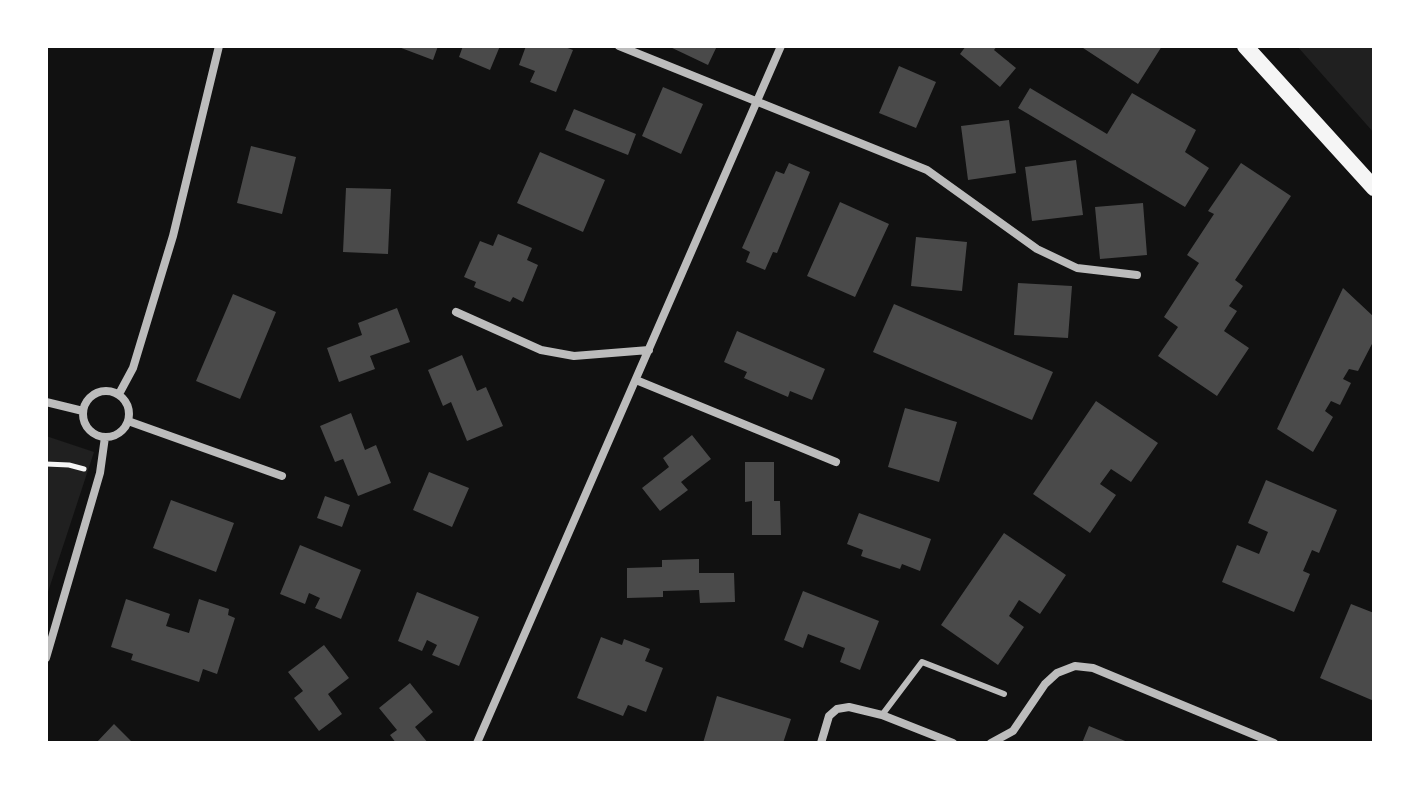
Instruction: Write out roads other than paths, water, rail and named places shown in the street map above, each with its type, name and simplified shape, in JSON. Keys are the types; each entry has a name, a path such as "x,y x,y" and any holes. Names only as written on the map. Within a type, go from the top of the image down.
{"main road":[{"path":"1245,46 1374,188"}],"street":[{"path":"119,394 133,368 173,236 219,46"},
{"path":"619,46 927,170 1037,249 1077,268 1137,275"},
{"path":"477,743 781,46"},
{"path":"456,312 541,350 574,356 649,350"},
{"path":"636,380 836,462"},
{"path":"104,390 119,394 128,406 128,421 119,433 105,437 91,432 83,419 85,403 96,392 104,390"},
{"path":"46,402 83,411"},
{"path":"128,421 282,476"},
{"path":"46,658 100,473 105,437"},
{"path":"991,743 1013,731 1045,684 1057,673 1075,666 1093,668 1274,743"},
{"path":"821,743 829,716 837,709 849,707 882,715 953,743"}],"lane":[{"path":"882,715 922,662 1004,694"}]}
